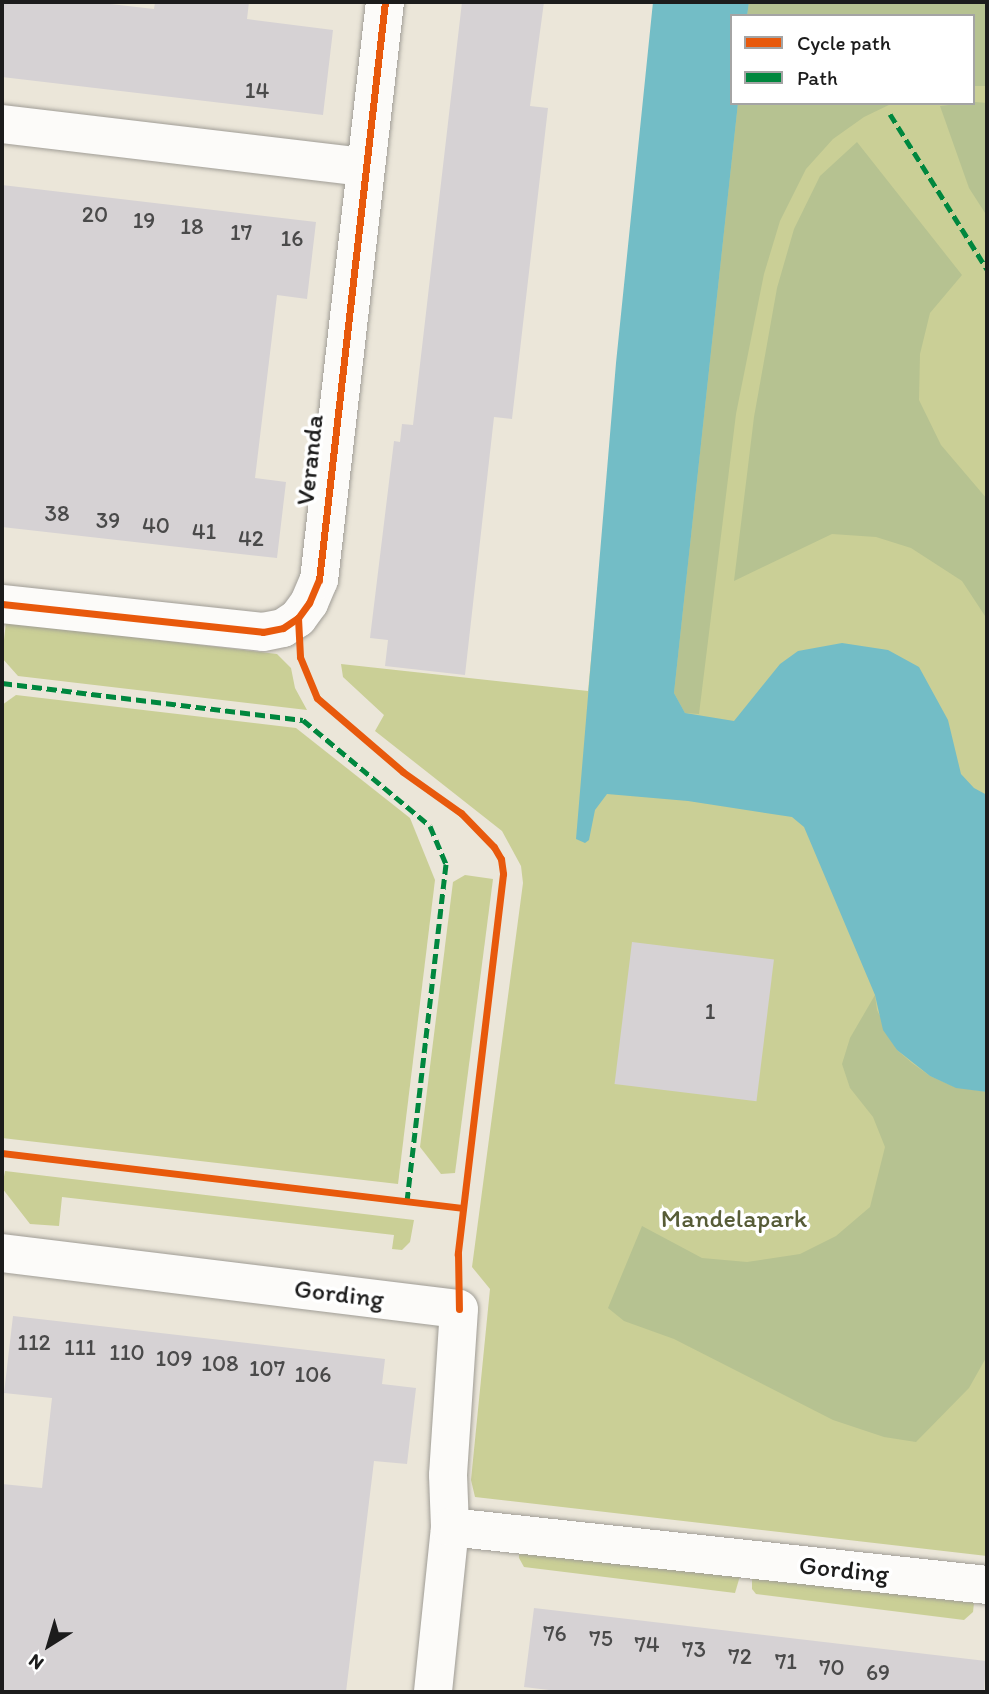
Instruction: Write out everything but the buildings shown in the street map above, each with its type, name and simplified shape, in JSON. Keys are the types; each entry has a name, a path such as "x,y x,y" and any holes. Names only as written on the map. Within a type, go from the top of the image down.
{"street":[{"name":"Veranda","path":"2,604 263,632 282,628 298,618 309,603 318,580 385,2"},
{"path":"2,124 364,167"},
{"name":"Gording","path":"2,1253 459,1309 448,1475 450,1527 433,1692"},
{"name":"Gording","path":"450,1527 987,1586"}],"green space":[{"name":"Mandelapark","path":"654,2 987,2 987,1556 475,1497 471,1480 490,1289 472,1267 523,883 521,866 502,831 375,731 384,715 343,677 341,664 588,691"},
{"path":"749,2 987,2 987,86 975,86 975,14 747,14"},
{"path":"987,103 987,216 969,188 940,106"},
{"path":"738,105 889,105 864,117 833,139 806,169 780,221 764,274 736,414 699,714 685,713 674,693"},
{"path":"857,142 962,275 930,313 920,354 919,400 941,445 987,499 987,619 962,581 911,548 876,537 832,534 734,581 754,417 777,288 794,229 820,176"},
{"path":"6,622 277,654 291,668 295,688 307,710 18,676 2,658"},
{"path":"16,695 296,728 410,818 435,880 398,1184 2,1138 2,705"},
{"path":"465,875 493,879 455,1173 441,1174 420,1147 453,882"},
{"path":"875,995 877,1010 897,1050 912,1063 930,1076 955,1087 987,1092 987,1356 969,1388 916,1442 884,1437 833,1420 674,1339 624,1321 608,1308 642,1226 702,1258 747,1262 800,1254 836,1236 870,1207 885,1147 873,1117 850,1088 842,1064 850,1038"},
{"path":"5,1171 414,1220 410,1242 402,1250 392,1249 394,1235 62,1197 59,1226 30,1224 2,1188"},
{"path":"519,1550 740,1576 735,1593 524,1567 519,1558"},
{"path":"752,1577 974,1603 973,1612 964,1620 756,1594 752,1589"}],"water":[{"path":"653,2 749,2 747,14 730,14 730,105 738,105 674,693 685,713 734,721 780,664 798,651 842,643 888,650 919,667 948,720 961,774 974,788 987,795 987,1092 956,1088 930,1076 897,1050 883,1030 875,995 804,827 792,817 688,801 607,794 595,810 589,840 585,843 576,839 616,363"}],"marked path":[{"path":"890,114 987,269"},
{"path":"2,683 303,720 430,826 446,864 407,1201"}],"cycle path":[{"path":"2,604 263,632 283,628 298,618 309,603 319,580 385,2"},
{"path":"298,618 300,657 317,698 403,772 461,813 494,847 501,859 503,874 458,1254 459,1309"},
{"path":"2,1153 463,1208"}]}
